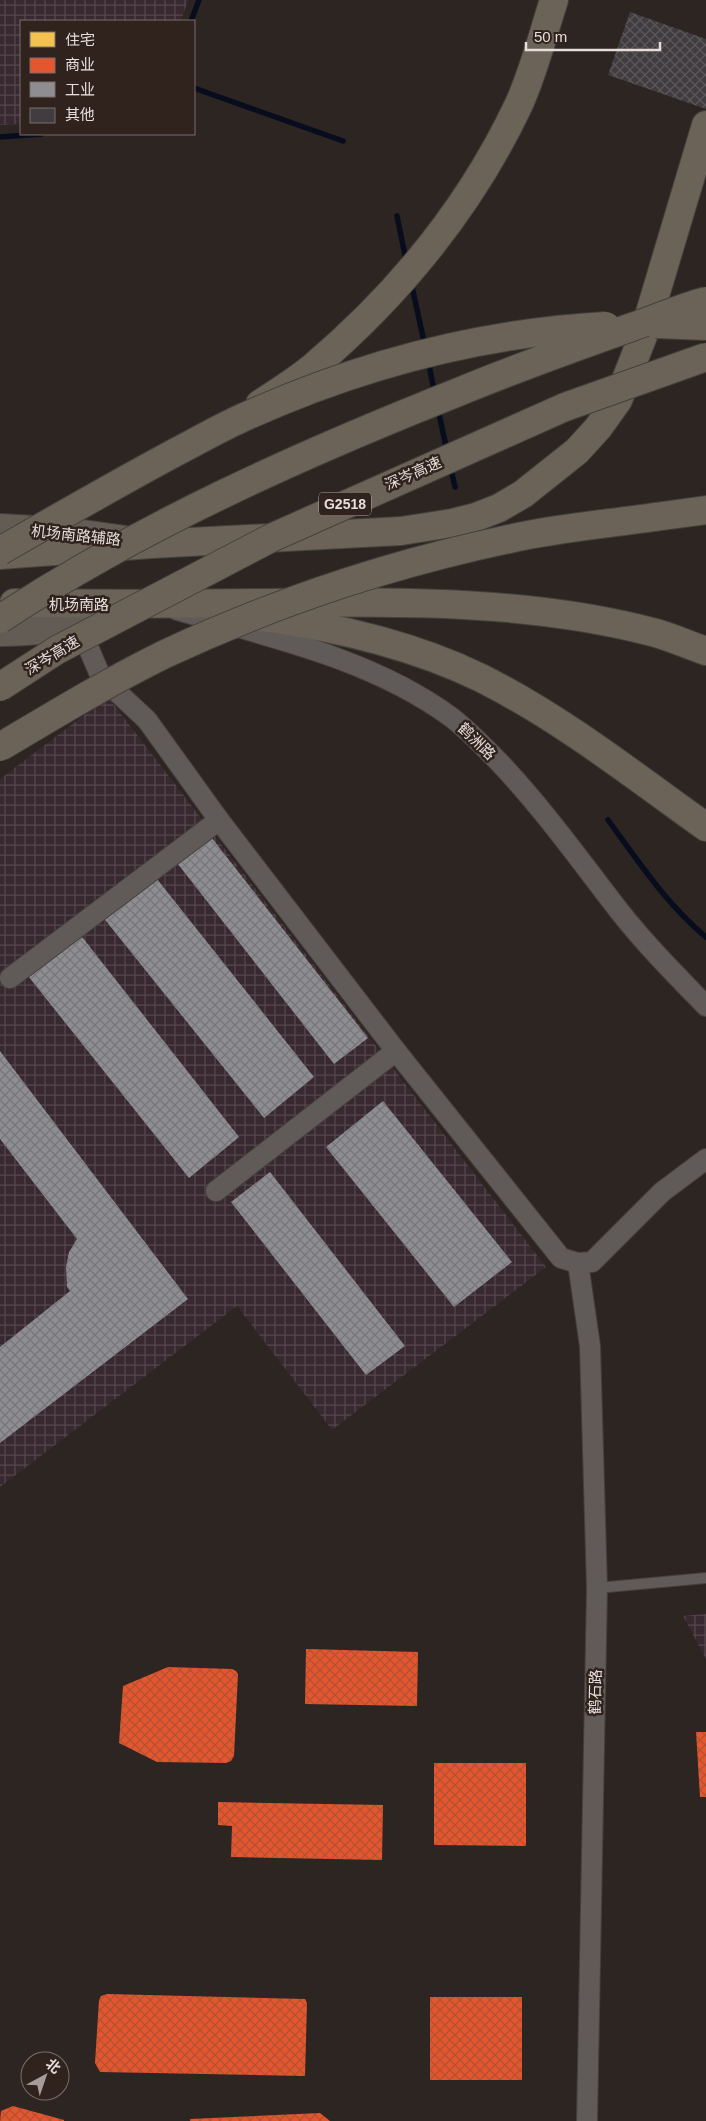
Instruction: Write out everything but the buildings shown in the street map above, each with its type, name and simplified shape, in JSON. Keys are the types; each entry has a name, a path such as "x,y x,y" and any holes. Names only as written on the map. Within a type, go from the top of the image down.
{"highway":[{"path":"0,551 240,418 312,368 345,338 398,284 433,244 488,162 519,103 554,0"},
{"path":"0,555 152,544 401,531 476,517 499,508 523,494 577,450 598,428 618,400 643,336 706,125"},
{"path":"0,619 32,598 139,536 238,487 368,428 543,358 706,301"},
{"path":"240,418 316,386 450,347 520,335 580,328 656,324 706,326"},
{"name":"深岑高速","path":"0,686 57,650 271,538 565,407 706,357"},
{"path":"0,747 81,699 165,655 263,612 389,570 510,538 706,510"},
{"path":"655,516 706,520"},
{"path":"159,604 347,602 499,607 556,613 610,623 657,633 706,651"},
{"name":"机场南路","path":"0,603 159,604"},
{"path":"159,604 310,625 398,646 439,660 480,678 520,699 605,755 706,827"}],"main road":[{"name":"机场南路辅路","path":"0,528 69,532 152,544"},
{"path":"0,632 21,632 78,626 159,604"}],"street":[{"name":"鹤洲路","path":"159,604 293,644 355,666 419,696 452,718 482,745 517,782 576,852 646,944 706,1006"},
{"path":"78,626 101,677 147,720 219,820 396,1051 562,1258 578,1263 592,1262 662,1192 706,1159"},
{"path":"10,978 219,820"},
{"path":"216,1191 396,1051"},
{"name":"鹤石路","path":"578,1263 590,1346 597,1588 586,2121"}],"lane":[{"path":"597,1588 706,1578"}],"shaded area":[{"path":"0,0 188,0 181,20 20,20 20,124 0,125"},
{"path":"108,697 546,1267 332,1430 237,1306 0,1487 0,779"},
{"path":"706,1614 706,1659 683,1616"}],"waterway":[{"path":"191,20 199,0"},
{"path":"195,88 343,141"},
{"path":"0,137 28,135"},
{"path":"397,216 406,260"},
{"path":"411,282 425,346"},
{"path":"428,360 435,395"},
{"path":"438,409 447,451"},
{"path":"450,465 455,487"},
{"path":"608,820 666,897 706,937"}]}
